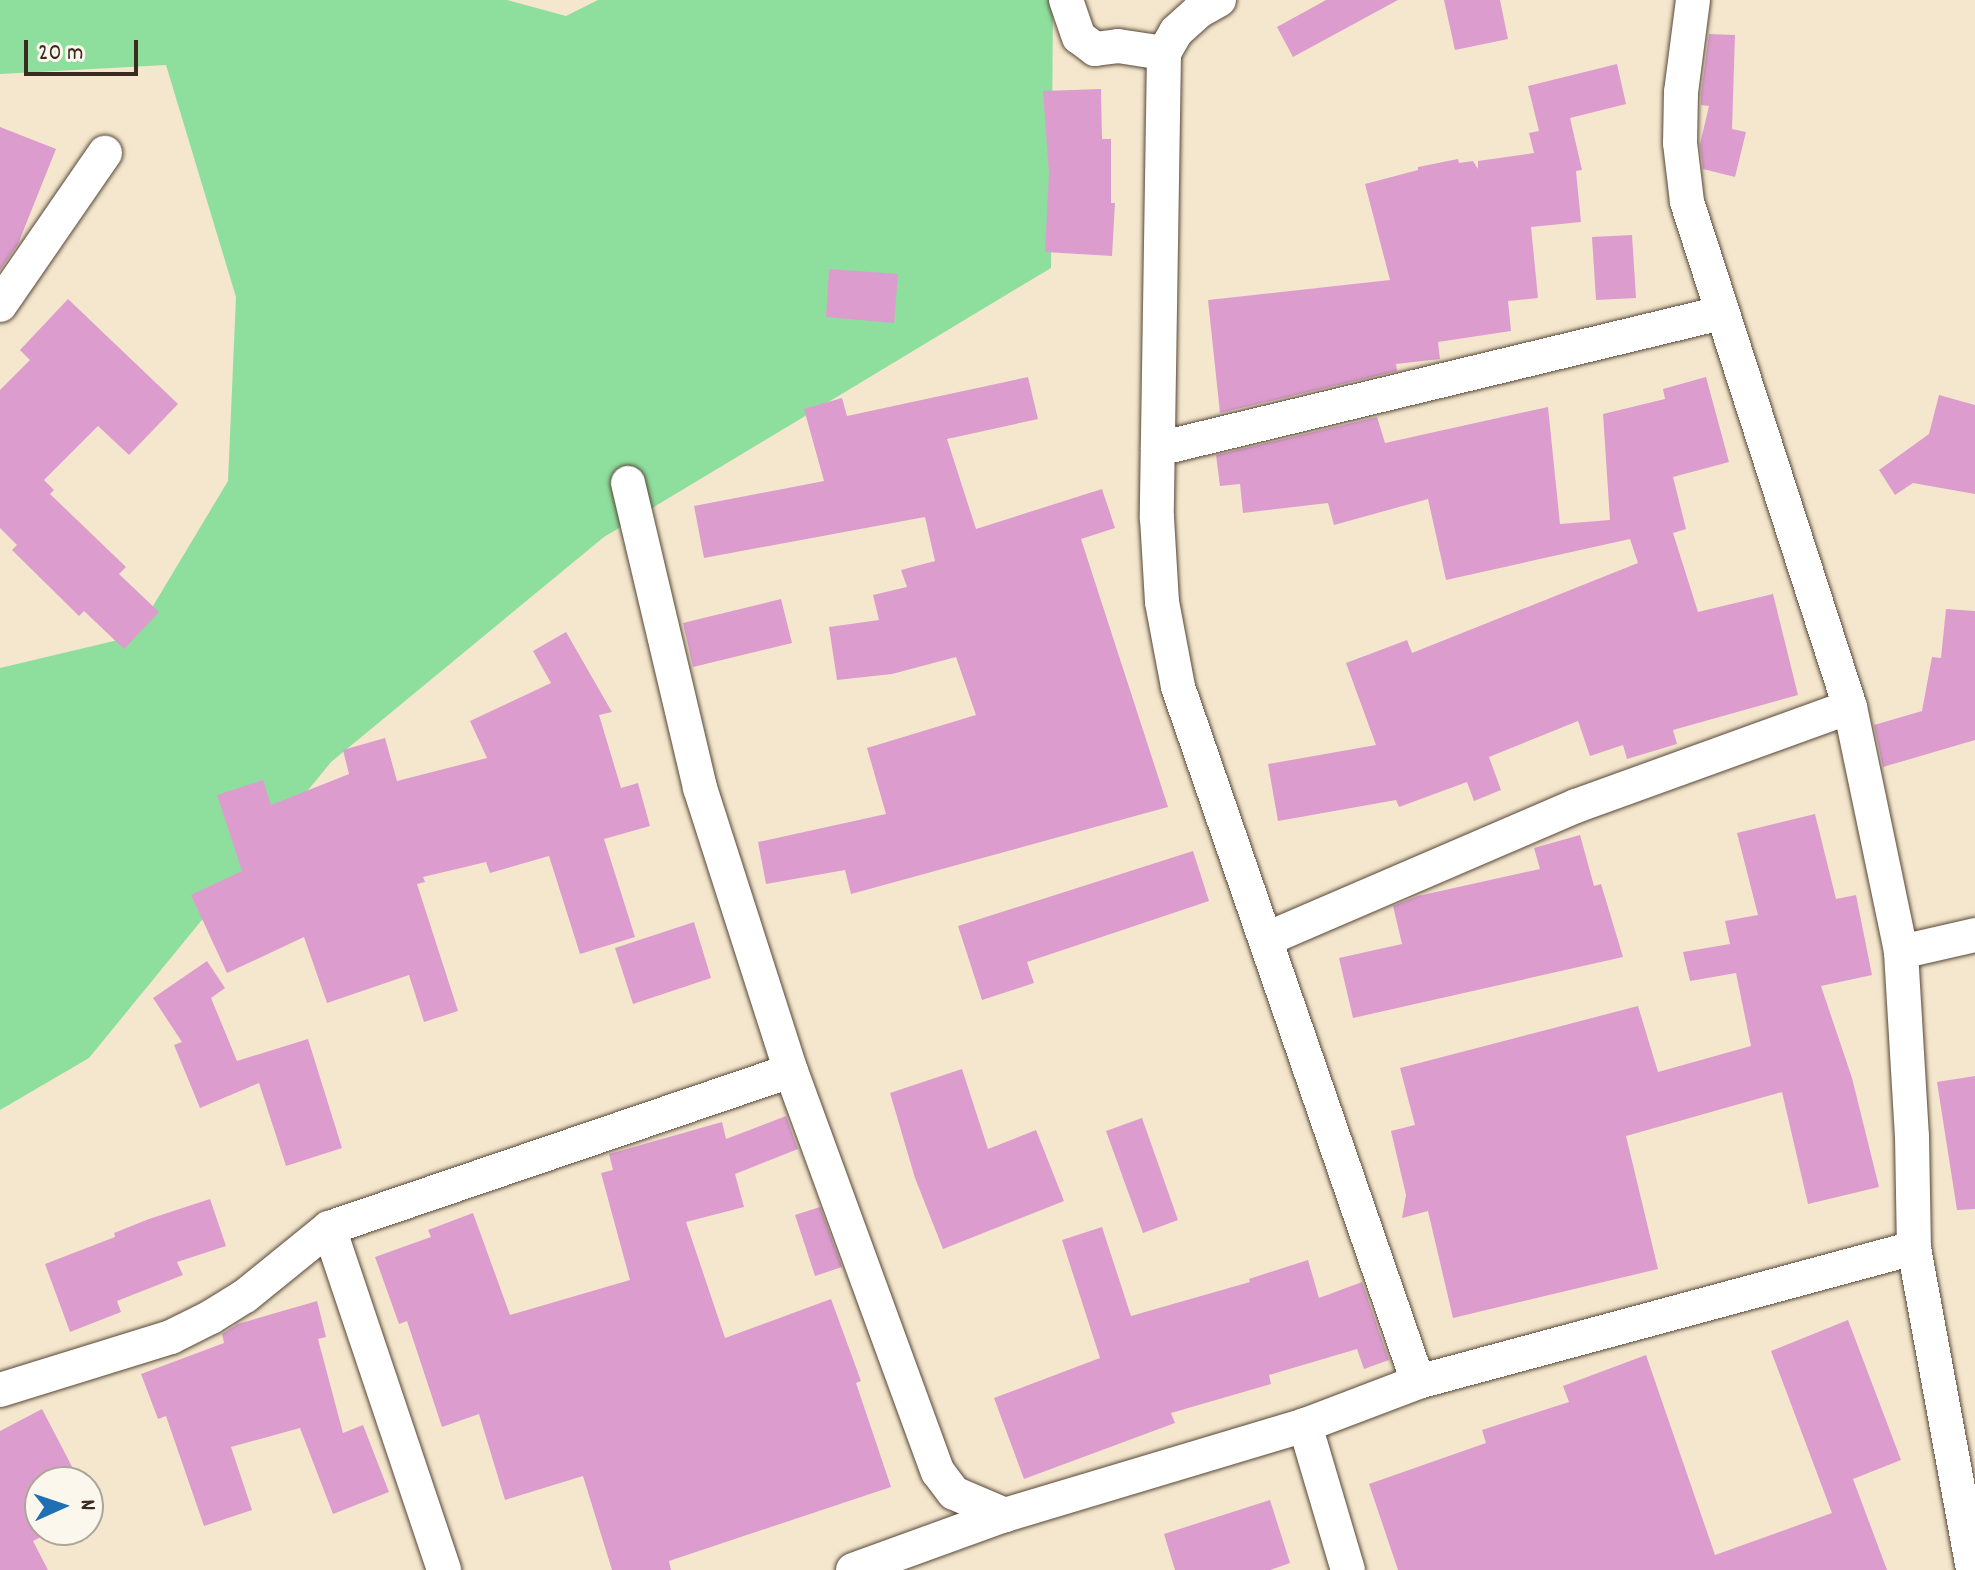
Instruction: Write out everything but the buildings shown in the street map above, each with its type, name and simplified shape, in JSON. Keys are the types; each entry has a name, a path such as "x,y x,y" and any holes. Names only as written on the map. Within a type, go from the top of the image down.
{"street":[{"path":"1066,0 1079,37 1095,49 1118,46 1164,53"},
{"path":"1219,0 1199,11 1176,32 1164,53 1158,449 1162,602 1178,687 1418,1382"},
{"path":"1693,0 1681,92 1680,143 1687,202 1850,707 1901,952 1912,1136 1914,1248 1973,1570"},
{"path":"0,305 105,153"},
{"path":"1158,449 1721,313"},
{"path":"628,483 700,788 791,1071 938,1472 954,1493 1005,1515"},
{"path":"1267,939 1576,806 1850,707"},
{"path":"1901,952 1975,935"},
{"path":"0,1390 171,1337 245,1296 329,1228 791,1071"},
{"path":"329,1228 444,1570"},
{"path":"853,1570 1005,1515 1305,1425 1418,1382 1914,1248"},
{"path":"1305,1425 1348,1570"}],"green space":[{"path":"0,0 507,0 566,16 598,0 1053,0 1051,268 604,537 331,762 89,1058 0,1110 0,668 135,636 228,481 236,297 166,65 0,74"}]}
